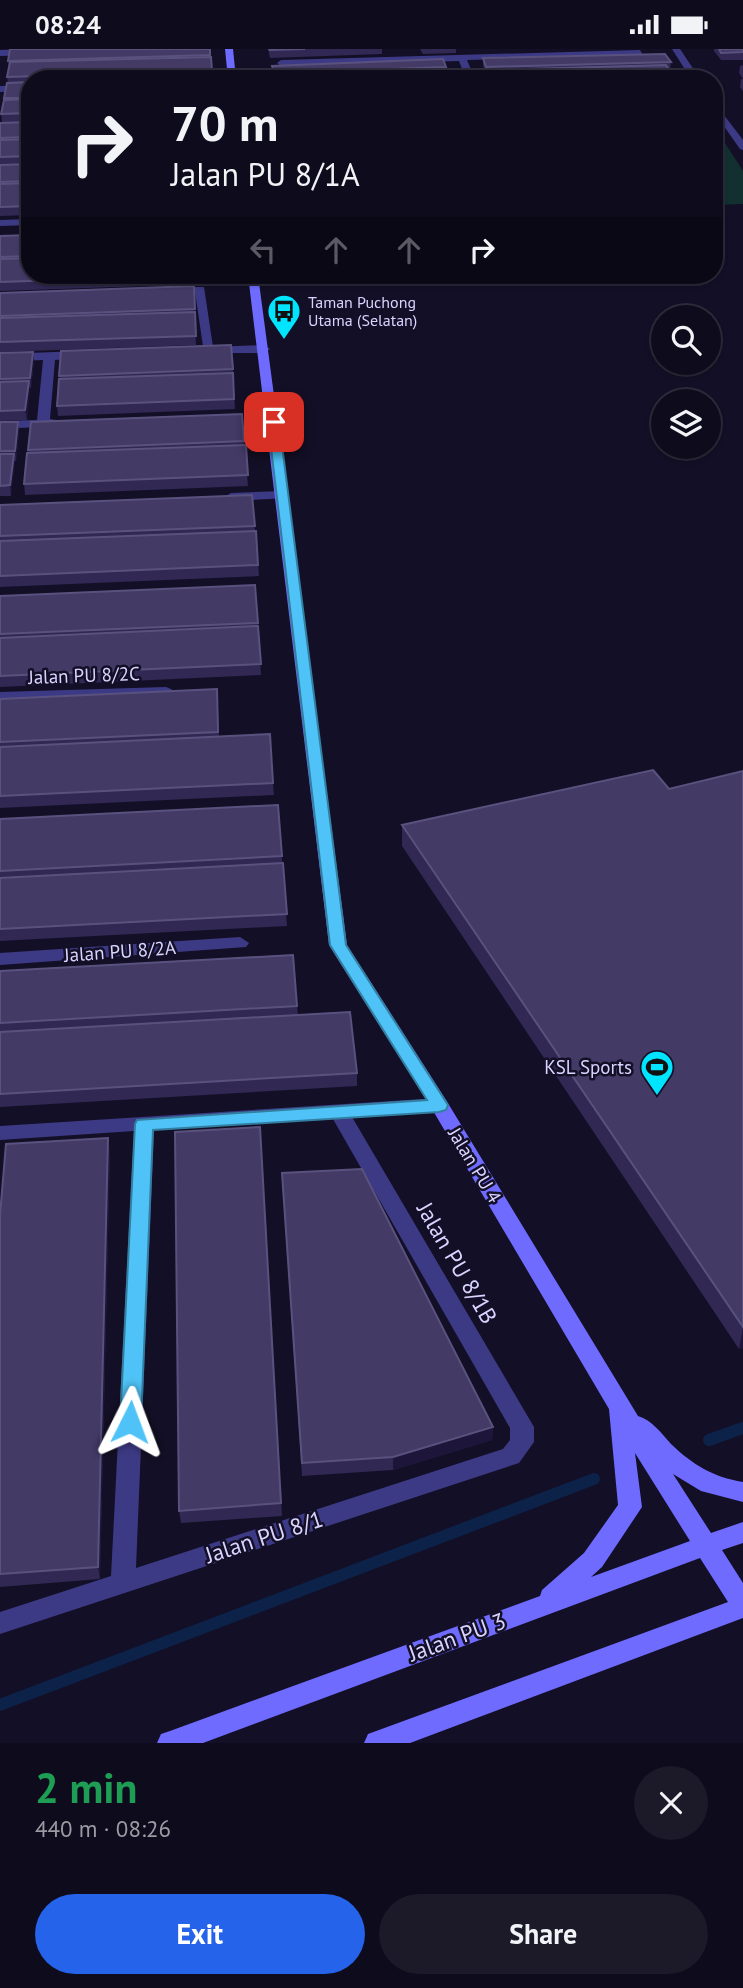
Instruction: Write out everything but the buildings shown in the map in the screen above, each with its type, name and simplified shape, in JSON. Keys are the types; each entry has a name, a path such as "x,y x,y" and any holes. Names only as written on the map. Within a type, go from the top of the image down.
{"street":[{"path":"229,49 231,70"},
{"path":"400,49 403,60"},
{"path":"676,49 690,70"},
{"path":"0,53 41,52"},
{"path":"281,63 461,58 525,53 640,53"},
{"path":"461,58 467,70"},
{"path":"0,89 21,88"},
{"path":"723,118 743,147"},
{"path":"0,223 21,222"},
{"name":"Jalan PU 4","path":"254,284 338,945 439,1105 618,1405 743,1606"},
{"path":"160,290 200,289 208,351"},
{"path":"195,351 264,349"},
{"path":"0,358 102,355"},
{"path":"43,423 49,356"},
{"path":"0,425 70,422"},
{"path":"216,497 283,495"},
{"name":"Jalan PU 8/2C","path":"0,697 186,691"},
{"name":"Jalan PU 8/2A","path":"0,959 240,943"},
{"path":"0,1133 439,1105"},
{"name":"Jalan PU 8/1B","path":"339,1112 522,1427 522,1442"},
{"path":"123,1584 144,1124"},
{"path":"618,1405 687,1474 719,1489 743,1492"},
{"path":"542,1606 593,1560 630,1507 618,1405"},
{"name":"Jalan PU 8/1","path":"0,1623 511,1455 522,1442"},
{"name":"Jalan PU 3","path":"170,1743 743,1532"},
{"path":"377,1743 743,1606"}],"green space":[{"path":"723,140 743,171 743,204 723,205"}],"waterway":[{"path":"709,1440 743,1428"},
{"path":"0,1705 594,1479"}],"place":[{"name":"Taman Puchong Utama (Selatan)","path":"284,341"},
{"name":"KSL Sports","path":"657,1097"}],"route":[{"path":"130,1422 144,1124 439,1105 338,945 274,422"}]}
